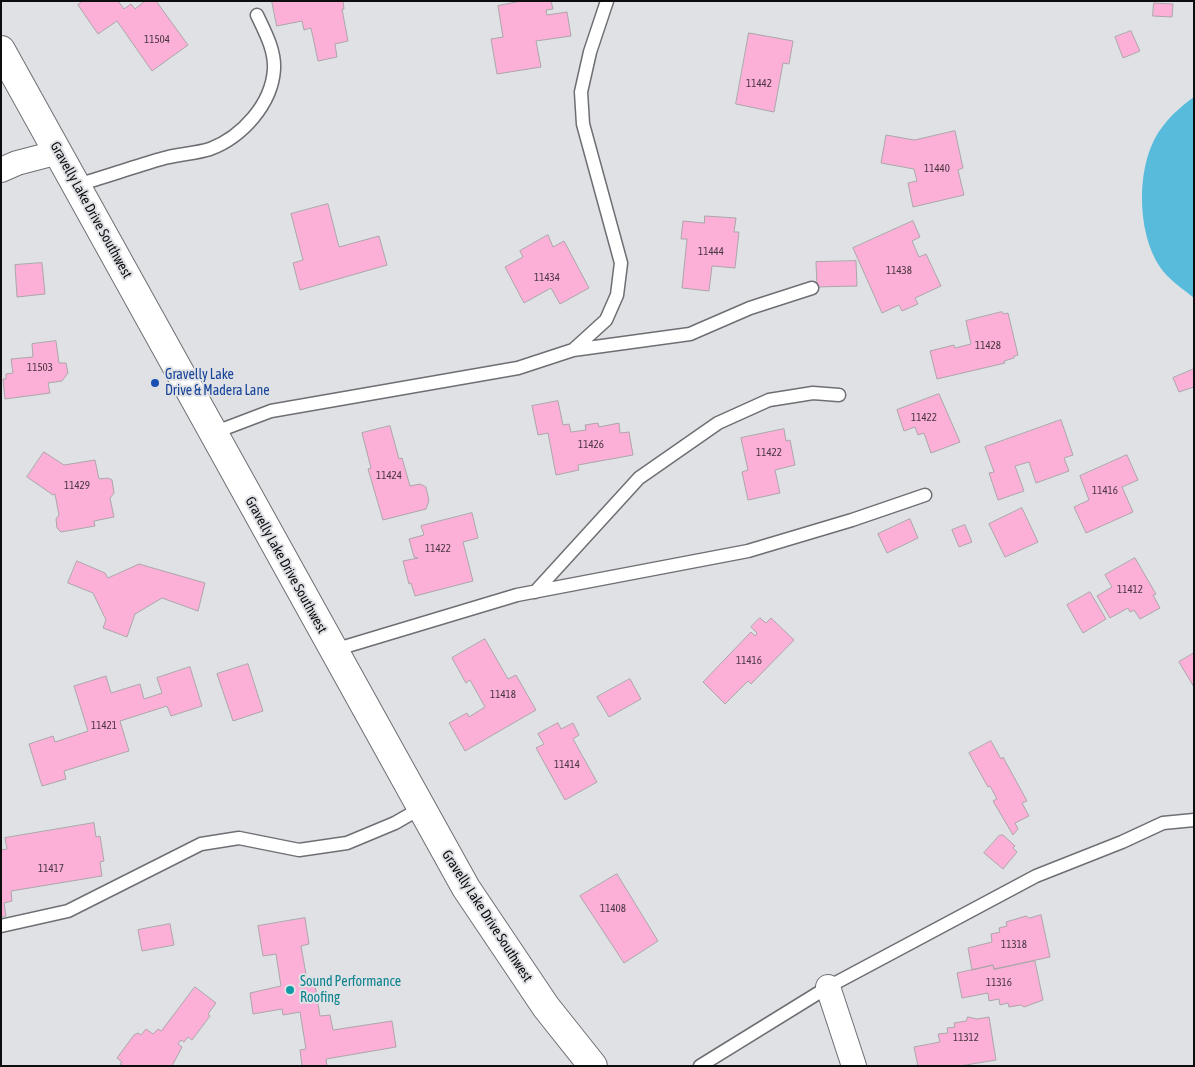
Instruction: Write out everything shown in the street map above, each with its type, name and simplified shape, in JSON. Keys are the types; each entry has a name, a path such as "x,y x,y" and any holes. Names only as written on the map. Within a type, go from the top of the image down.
{"main road":[{"name":"Gravelly Lake Drive Southwest","path":"1,50 466,888 546,1007 593,1066"}],"street":[{"path":"1,170 17,163 59,152"},
{"path":"828,987 854,1066"}],"lane":[{"path":"573,350 606,320 616,295 621,263 582,124 581,92 590,52 607,1"},
{"path":"77,185 164,158 193,154 211,148 228,140 247,124 262,106 271,87 274,68 271,46 257,15"},
{"path":"213,433 271,411 518,368 573,350 690,334 750,308 812,288"},
{"path":"535,592 639,478 718,423 769,400 812,393 840,395"},
{"path":"334,650 517,595 748,551 852,520 925,495"},
{"path":"1,926 68,911 200,844 239,838 299,850 347,843 395,823 421,808"},
{"path":"700,1066 828,987 1036,876 1122,842 1163,823 1194,820"}],"water":[{"path":"1194,97 1194,298 1167,276 1152,252 1146,235 1142,196 1143,176 1147,157 1154,140 1170,118"}],"building":[{"path":"83,1 118,1 124,9 131,4 135,9 145,1 156,1 188,45 152,71 117,21 98,34 78,5"},
{"path":"272,1 343,1 344,9 342,9 348,41 335,44 337,57 318,61 311,28 304,30 302,21 277,26"},
{"path":"522,1 551,1 553,9 546,10 547,15 567,12 571,36 536,41 541,67 497,74 491,39 503,37 498,6"},
{"path":"1154,3 1173,4 1172,17 1153,16"},
{"path":"1131,31 1140,51 1123,58 1115,37"},
{"path":"749,33 793,41 789,64 783,63 774,112 736,104"},
{"path":"955,131 963,168 958,170 964,195 913,207 908,183 917,181 914,169 881,163 886,135 914,140"},
{"path":"328,204 339,247 379,236 387,265 300,290 293,263 303,260 291,214"},
{"path":"705,216 736,218 734,232 739,232 735,268 712,266 709,291 682,288 687,239 681,239 683,221 704,223"},
{"path":"913,221 920,237 912,241 919,257 926,254 941,286 915,298 918,304 902,311 899,305 882,313 853,248"},
{"path":"548,235 553,247 564,241 589,288 560,304 551,288 524,303 505,267 523,257 520,251"},
{"path":"856,261 857,286 817,287 816,262"},
{"path":"42,263 45,294 17,297 15,265"},
{"path":"1002,312 1003,314 1008,313 1018,355 1004,361 1005,363 937,379 930,351 954,345 955,348 971,344 966,321"},
{"path":"56,341 59,363 66,363 68,373 62,381 48,383 50,393 5,399 3,379 6,379 6,374 13,373 11,359 33,357 32,344"},
{"path":"1194,369 1194,387 1179,392 1173,378"},
{"path":"939,394 960,442 931,453 924,433 918,435 915,427 904,431 897,410"},
{"path":"558,401 563,425 569,424 571,432 586,430 585,425 598,423 599,427 619,423 620,433 629,432 633,455 578,465 579,470 556,475 548,433 538,435 532,406"},
{"path":"1061,420 1073,455 1064,458 1069,471 1036,483 1029,462 1015,466 1024,491 998,500 989,473 994,472 985,447"},
{"path":"390,426 399,459 402,458 410,486 420,484 426,487 429,501 426,509 383,520 368,469 371,468 362,433"},
{"path":"784,429 786,441 790,440 795,465 775,470 780,493 748,500 742,472 748,470 741,438"},
{"path":"44,452 64,465 95,460 99,479 108,478 112,480 114,493 110,498 114,517 94,521 95,526 61,532 57,528 56,519 59,515 55,494 53,495 27,477"},
{"path":"1127,455 1138,480 1122,487 1133,512 1086,533 1074,507 1089,500 1080,476"},
{"path":"1022,508 1038,542 1005,557 989,524"},
{"path":"472,513 478,538 463,542 473,581 415,596 411,583 409,584 403,561 418,558 414,557 409,539 424,535 421,526"},
{"path":"910,519 918,538 887,553 878,534"},
{"path":"965,525 972,542 959,547 952,530"},
{"path":"1135,558 1156,594 1153,595 1160,608 1140,619 1134,610 1130,612 1128,608 1110,618 1097,596 1112,587 1105,575"},
{"path":"77,561 105,573 108,578 139,564 205,583 198,611 162,598 135,614 127,637 103,628 106,620 93,593 68,583"},
{"path":"1090,592 1106,619 1083,633 1067,605"},
{"path":"760,618 766,623 771,618 794,640 751,684 748,681 725,704 703,682 751,632 755,636 757,633 751,627"},
{"path":"485,639 508,679 516,675 536,710 465,751 449,723 467,713 469,717 485,707 470,680 466,683 452,658"},
{"path":"1194,653 1194,687 1179,662"},
{"path":"248,664 263,711 233,721 217,674"},
{"path":"190,667 202,706 171,716 167,706 120,721 129,751 64,771 66,779 42,786 29,744 53,736 55,742 88,731 74,686 106,676 111,693 140,684 144,699 162,693 157,678"},
{"path":"630,679 641,699 609,717 597,697"},
{"path":"558,723 561,729 573,723 579,735 573,739 597,782 565,800 536,748 544,744 538,734"},
{"path":"991,741 1001,759 1003,757 1027,801 1022,803 1029,816 1015,823 1018,829 1013,835 993,801 997,799 969,753"},
{"path":"94,823 96,837 100,836 104,861 100,862 102,876 11,891 12,901 4,903 6,916 1,917 1,850 7,849 5,838"},
{"path":"1000,835 1003,835 1015,846 1013,848 1017,852 1003,869 984,853"},
{"path":"617,874 658,941 624,963 580,896"},
{"path":"1041,915 1050,957 994,969 993,965 972,970 968,948 992,942 991,934 1000,932 999,928 1007,926 1006,922 1026,916 1029,918"},
{"name":"Sound Performance Roofing","path":"305,918 309,944 301,946 307,980 314,978 320,1016 330,1015 333,1030 392,1021 396,1047 326,1059 327,1066 302,1066 300,1050 306,1049 300,1012 283,1015 282,1009 253,1014 250,993 281,986 276,954 263,956 258,926"},
{"path":"170,924 174,945 142,951 138,930"},
{"path":"1035,961 1043,1000 1024,1007 1021,1005 1009,1007 1008,1003 1000,1005 999,999 989,1001 988,993 962,998 957,973 993,965 994,969"},
{"path":"195,987 216,1003 208,1014 210,1016 192,1040 188,1037 184,1042 181,1040 178,1044 182,1047 172,1066 123,1066 120,1064 122,1062 117,1058 134,1035 138,1033 141,1035 146,1029 153,1034 158,1029 161,1031"},
{"path":"968,1017 977,1019 989,1017 996,1060 960,1066 918,1066 914,1047 940,1042 938,1034 948,1033 947,1028 955,1027 954,1023 966,1021"}],"place":[{"name":"Gravelly Lake Drive & Madera Lane","path":"155,383"},
{"name":"Sound Performance Roofing","path":"290,990"}]}
